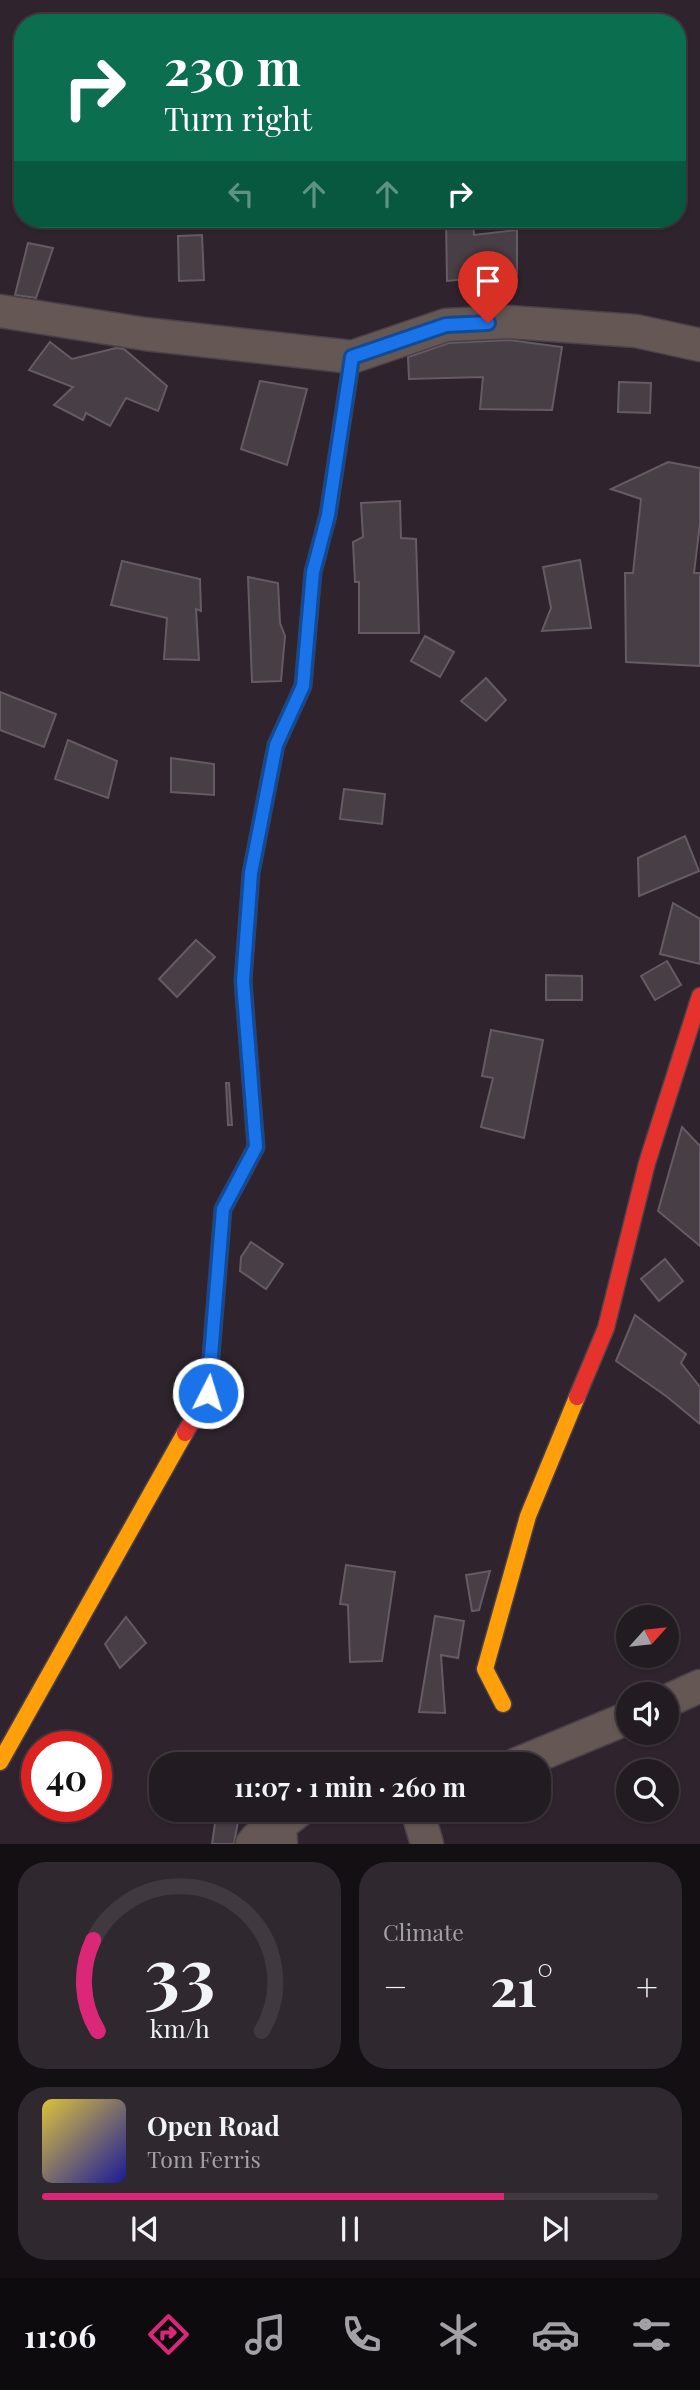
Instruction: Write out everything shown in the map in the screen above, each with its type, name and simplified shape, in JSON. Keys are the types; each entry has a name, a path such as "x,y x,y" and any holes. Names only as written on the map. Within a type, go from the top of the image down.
{"street":[{"path":"0,311 145,334 352,357 446,325 509,322 636,331 700,345"},
{"path":"0,1762 100,1580 208,1393 223,1209 256,1147 243,981 251,873 276,745 303,686 313,572 328,515 352,357"},
{"path":"503,1704 485,1669 528,1516 606,1328 647,1163 700,996"},
{"path":"679,1696 700,1686"},
{"path":"546,1752 616,1723"},
{"path":"281,1844 280,1825 284,1822"},
{"path":"421,1822 427,1844"},
{"path":"252,1844 257,1838 268,1844"}],"building":[{"path":"446,228 474,228 474,235 517,230 517,274 447,281"},
{"path":"202,235 204,280 179,281 178,236"},
{"path":"28,243 53,248 36,298 15,295"},
{"path":"509,340 562,347 552,410 480,409 483,377 409,379 408,357 449,343"},
{"path":"50,342 72,359 116,348 124,349 167,386 158,411 126,398 110,426 86,413 83,420 54,405 73,387 29,370"},
{"path":"260,381 307,389 287,465 241,449"},
{"path":"619,382 651,383 650,413 618,412"},
{"path":"668,462 700,468 700,523 694,573 700,573 700,666 626,662 625,573 633,573 641,499 611,489"},
{"path":"400,501 401,538 416,539 419,633 359,633 359,582 355,582 353,542 363,537 361,503"},
{"path":"580,560 591,628 542,631 551,608 543,567"},
{"path":"122,561 200,579 201,611 196,609 199,660 164,659 167,618 111,605"},
{"path":"248,577 278,583 280,623 285,636 281,681 252,682"},
{"path":"425,636 454,652 440,677 411,661"},
{"path":"486,678 506,700 486,721 461,701"},
{"path":"0,692 56,714 44,747 0,730"},
{"path":"68,740 117,761 108,798 55,779"},
{"path":"171,758 214,764 214,795 171,792"},
{"path":"344,789 385,794 382,824 340,819"},
{"path":"685,836 699,871 639,896 638,858"},
{"path":"673,903 700,919 700,964 660,954"},
{"path":"196,940 215,957 177,997 159,979"},
{"path":"667,961 681,985 655,1000 641,976"},
{"path":"546,975 582,976 582,1000 546,1000"},
{"path":"491,1030 543,1040 524,1138 481,1127 493,1078 482,1076"},
{"path":"226,1083 229,1083 232,1125 228,1125"},
{"path":"682,1127 700,1146 700,1246 658,1211"},
{"path":"251,1242 283,1264 266,1289 240,1271 241,1257"},
{"path":"665,1259 683,1281 659,1301 641,1279"},
{"path":"635,1315 686,1354 681,1363 700,1387 700,1424 616,1361"},
{"path":"346,1565 395,1572 382,1661 350,1662 348,1605 340,1604"},
{"path":"490,1571 479,1610 472,1611 466,1575"},
{"path":"435,1616 464,1621 458,1658 441,1655 445,1713 419,1712"},
{"path":"126,1617 146,1643 120,1668 105,1644"},
{"path":"215,1822 238,1822 234,1844 212,1844"}],"traffic: fast":[{"path":"245,1168 256,1147 243,981 251,873 276,745 303,686 313,572 328,515 352,357"}],"traffic: slow":[{"path":"503,1704 485,1669 528,1516 577,1397"},
{"path":"0,1762 185,1433"}],"traffic: jam":[{"path":"577,1397 606,1328 647,1163 700,996"},
{"path":"185,1433 208,1393 223,1209 245,1168"}],"route":[{"path":"208,1393 223,1209 256,1147 243,981 251,873 276,745 303,686 313,572 328,515 352,357 446,325 488,323"}]}
